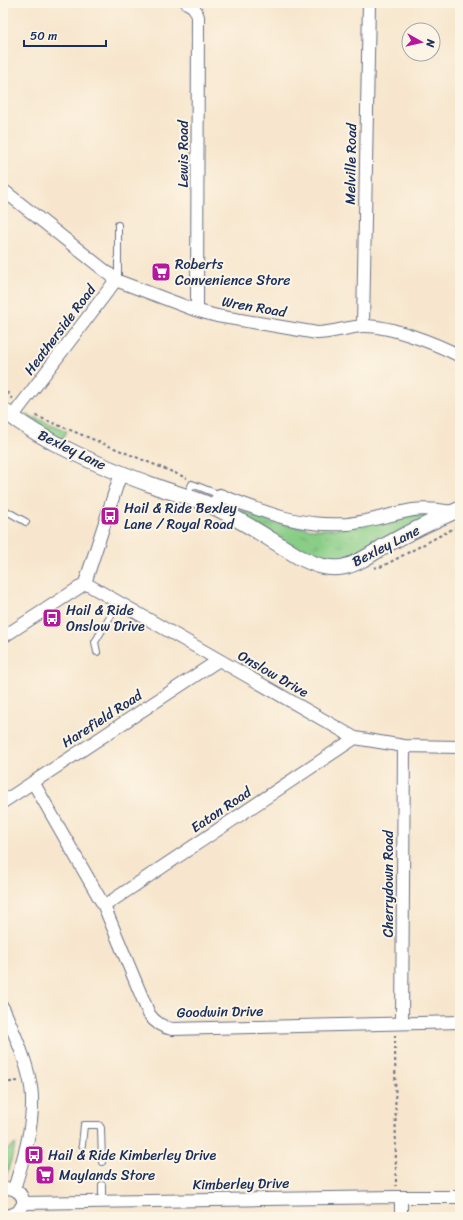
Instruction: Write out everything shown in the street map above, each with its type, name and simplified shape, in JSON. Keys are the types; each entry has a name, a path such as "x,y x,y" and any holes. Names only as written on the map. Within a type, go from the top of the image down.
{"street":[{"name":"Lewis Road","path":"187,3 196,10 198,17 197,310"},
{"name":"Melville Road","path":"363,326 369,3"},
{"name":"Wren Road","path":"3,190 117,280 197,310 235,319 254,321 317,333 327,333 363,326 377,327 440,346 460,356"},
{"name":"Heatherside Road","path":"10,408 117,280"},
{"name":"Bexley Lane","path":"10,408 27,428 43,437 121,473 157,487 189,490 216,500 290,520 311,523 348,524 413,510 456,510"},
{"path":"3,637 85,583 121,473"},
{"name":"Bexley Lane","path":"216,500 312,564 328,568 342,567 354,563 456,510"},
{"name":"Onslow Drive","path":"85,583 355,738 404,746 460,747"},
{"name":"Harefield Road","path":"3,802 219,660"},
{"name":"Eaton Road","path":"104,906 355,738"},
{"name":"Cherrydown Road","path":"399,1023 404,746"},
{"name":"Goodwin Drive","path":"33,782 104,906 149,1014 153,1020 166,1028 460,1022"},
{"path":"3,1008 24,1059 32,1098 30,1126 24,1158 8,1190 21,1195 23,1203 18,1212 6,1215"},
{"path":"399,1197 402,1217"},
{"name":"Kimberley Drive","path":"23,1203 460,1197"}],"lane":[{"path":"117,280 118,225"},
{"path":"3,509 26,522"},
{"path":"97,652 96,642 119,602"},
{"path":"82,1145 84,1125 99,1125 101,1128 102,1162"},
{"path":"102,1185 102,1202"}],"path":[{"path":"8,392 10,408 191,480 189,490"},
{"path":"399,1023 399,1197"},
{"path":"3,1083 29,1079"}],"green space":[{"path":"26,414 67,431 62,442 26,418"},
{"path":"220,502 274,523 312,529 333,529 427,513 430,516 354,556 339,561 315,560"},
{"path":"16,1144 6,1177 3,1179 3,1148 6,1150"}],"place":[{"name":"Roberts Convenience Store","path":"161,272"},
{"name":"Hail & Ride Bexley Lane / Royal Road","path":"110,516"},
{"name":"Hail & Ride Onslow Drive","path":"52,618"},
{"name":"Hail & Ride Kimberley Drive","path":"34,1155"},
{"name":"Maylands Store","path":"45,1175"}]}
